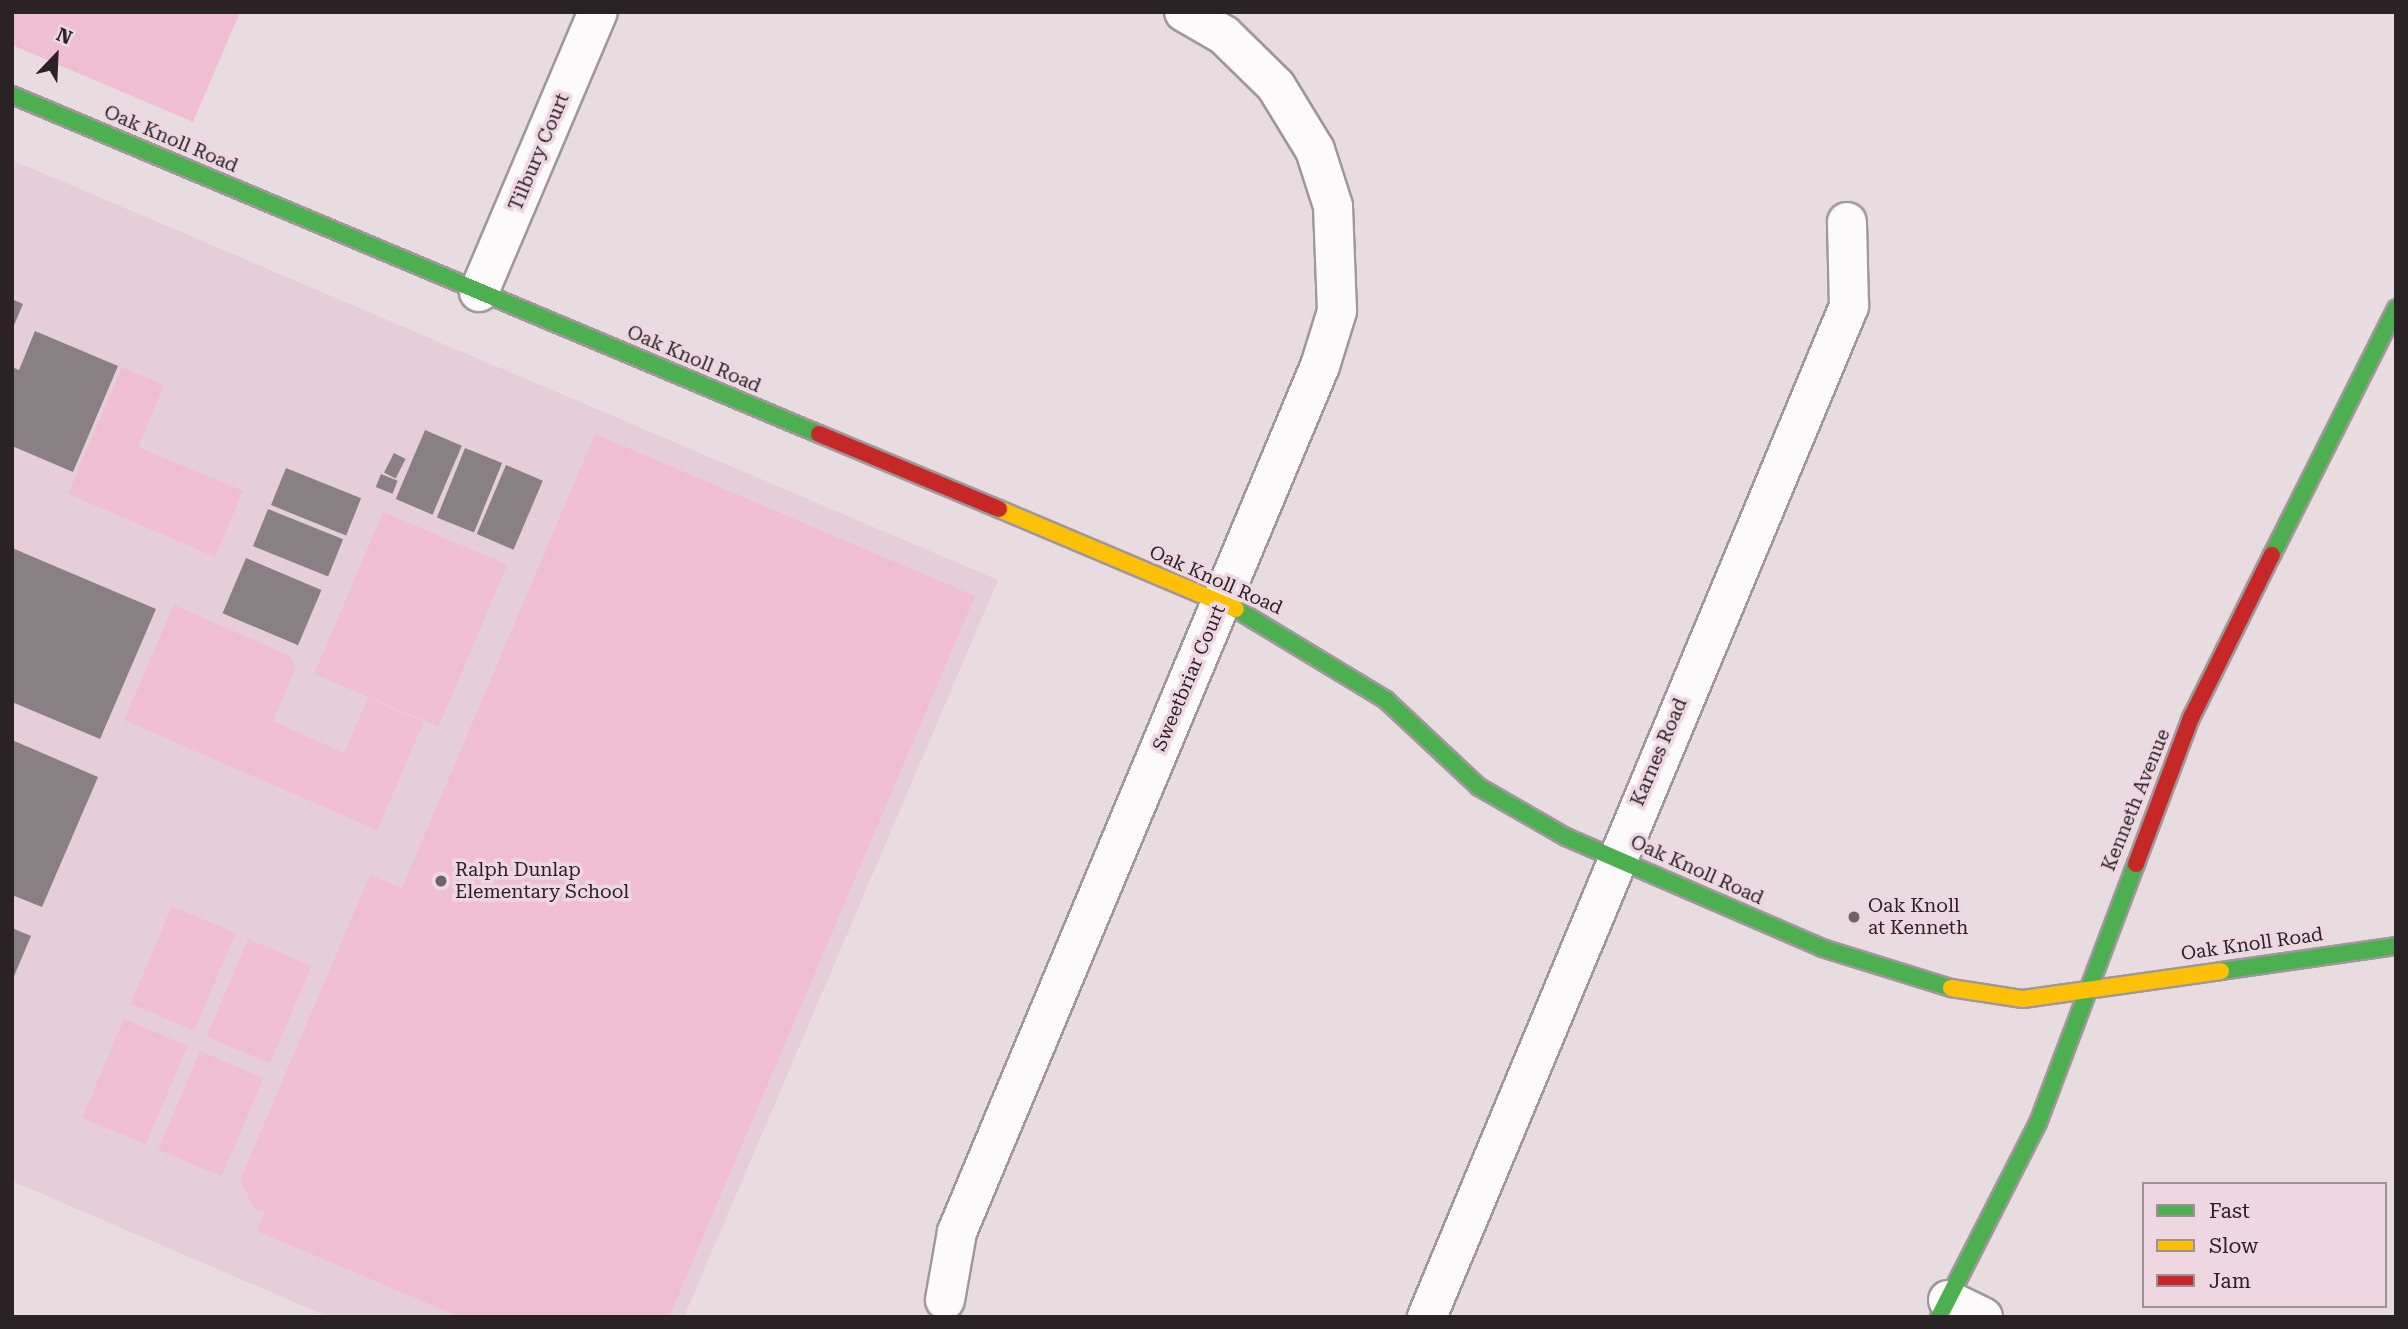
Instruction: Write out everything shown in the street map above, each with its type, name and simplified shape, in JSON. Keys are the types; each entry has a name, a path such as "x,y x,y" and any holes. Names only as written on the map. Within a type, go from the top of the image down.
{"street":[{"name":"Tilbury Court","path":"479,292 598,12"},
{"name":"Sweetbriar Court","path":"945,1300 957,1232 1320,366 1338,311 1339,252 1333,206 1314,150 1276,86 1224,35 1185,12"},
{"name":"Oak Knoll Road","path":"12,95 1220,603 1329,659 1386,700 1479,787 1566,837 1822,948 1927,984 2023,999 2396,946"},
{"name":"Karnes Road","path":"1427,1317 1614,856 1849,306 1847,222"},
{"name":"Kenneth Avenue","path":"1943,1308 2038,1123 2191,718 2396,308"},
{"path":"1943,1308 1983,1317"}],"shaded area":[{"path":"12,12 240,12 193,122 12,45"},
{"name":"Ralph Dunlap Elementary School","path":"12,160 998,580 684,1317 329,1317 12,1181"},
{"path":"122,367 164,385 138,447 243,491 215,557 68,494"},
{"path":"595,434 975,596 669,1317 460,1317 257,1231 265,1212 254,1208 240,1180 370,875 402,888"},
{"path":"383,512 507,565 438,727 314,674"},
{"path":"174,605 290,656 296,667 273,721 344,753 368,698 424,722 377,830 124,720"},
{"path":"172,906 236,933 194,1031 131,1004"},
{"path":"248,939 312,966 270,1064 207,1037"},
{"path":"124,1019 188,1046 146,1144 82,1117"},
{"path":"200,1051 264,1078 222,1176 158,1149"}],"building":[{"path":"12,299 23,304 12,330"},
{"path":"35,331 118,366 73,472 12,446 12,367 19,370"},
{"path":"425,430 462,446 433,515 396,499"},
{"path":"465,448 502,463 474,533 437,518"},
{"path":"394,453 406,459 396,479 384,473"},
{"path":"506,465 543,481 514,550 477,534"},
{"path":"286,468 361,498 346,535 271,505"},
{"path":"381,474 398,481 392,494 376,487"},
{"path":"268,509 343,539 328,576 253,546"},
{"path":"12,548 156,609 100,739 12,702"},
{"path":"246,558 321,590 298,645 223,613"},
{"path":"12,740 98,777 42,907 12,895"},
{"path":"12,928 31,936 12,981"}],"traffic: fast":[{"path":"12,95 819,434"},
{"path":"2272,555 2396,308"},
{"path":"1236,609 1386,700 1479,787 1566,837 1822,948 1951,988"},
{"path":"1939,1317 2038,1123 2136,864"},
{"path":"2221,971 2396,946"}],"traffic: slow":[{"path":"999,509 1236,609"},
{"path":"1951,988 2023,999 2221,971"}],"traffic: jam":[{"path":"819,434 999,509"},
{"path":"2136,864 2191,718 2272,555"}],"place":[{"name":"Ralph Dunlap Elementary School","path":"441,881"},
{"name":"Oak Knoll at Kenneth","path":"1854,917"}]}
